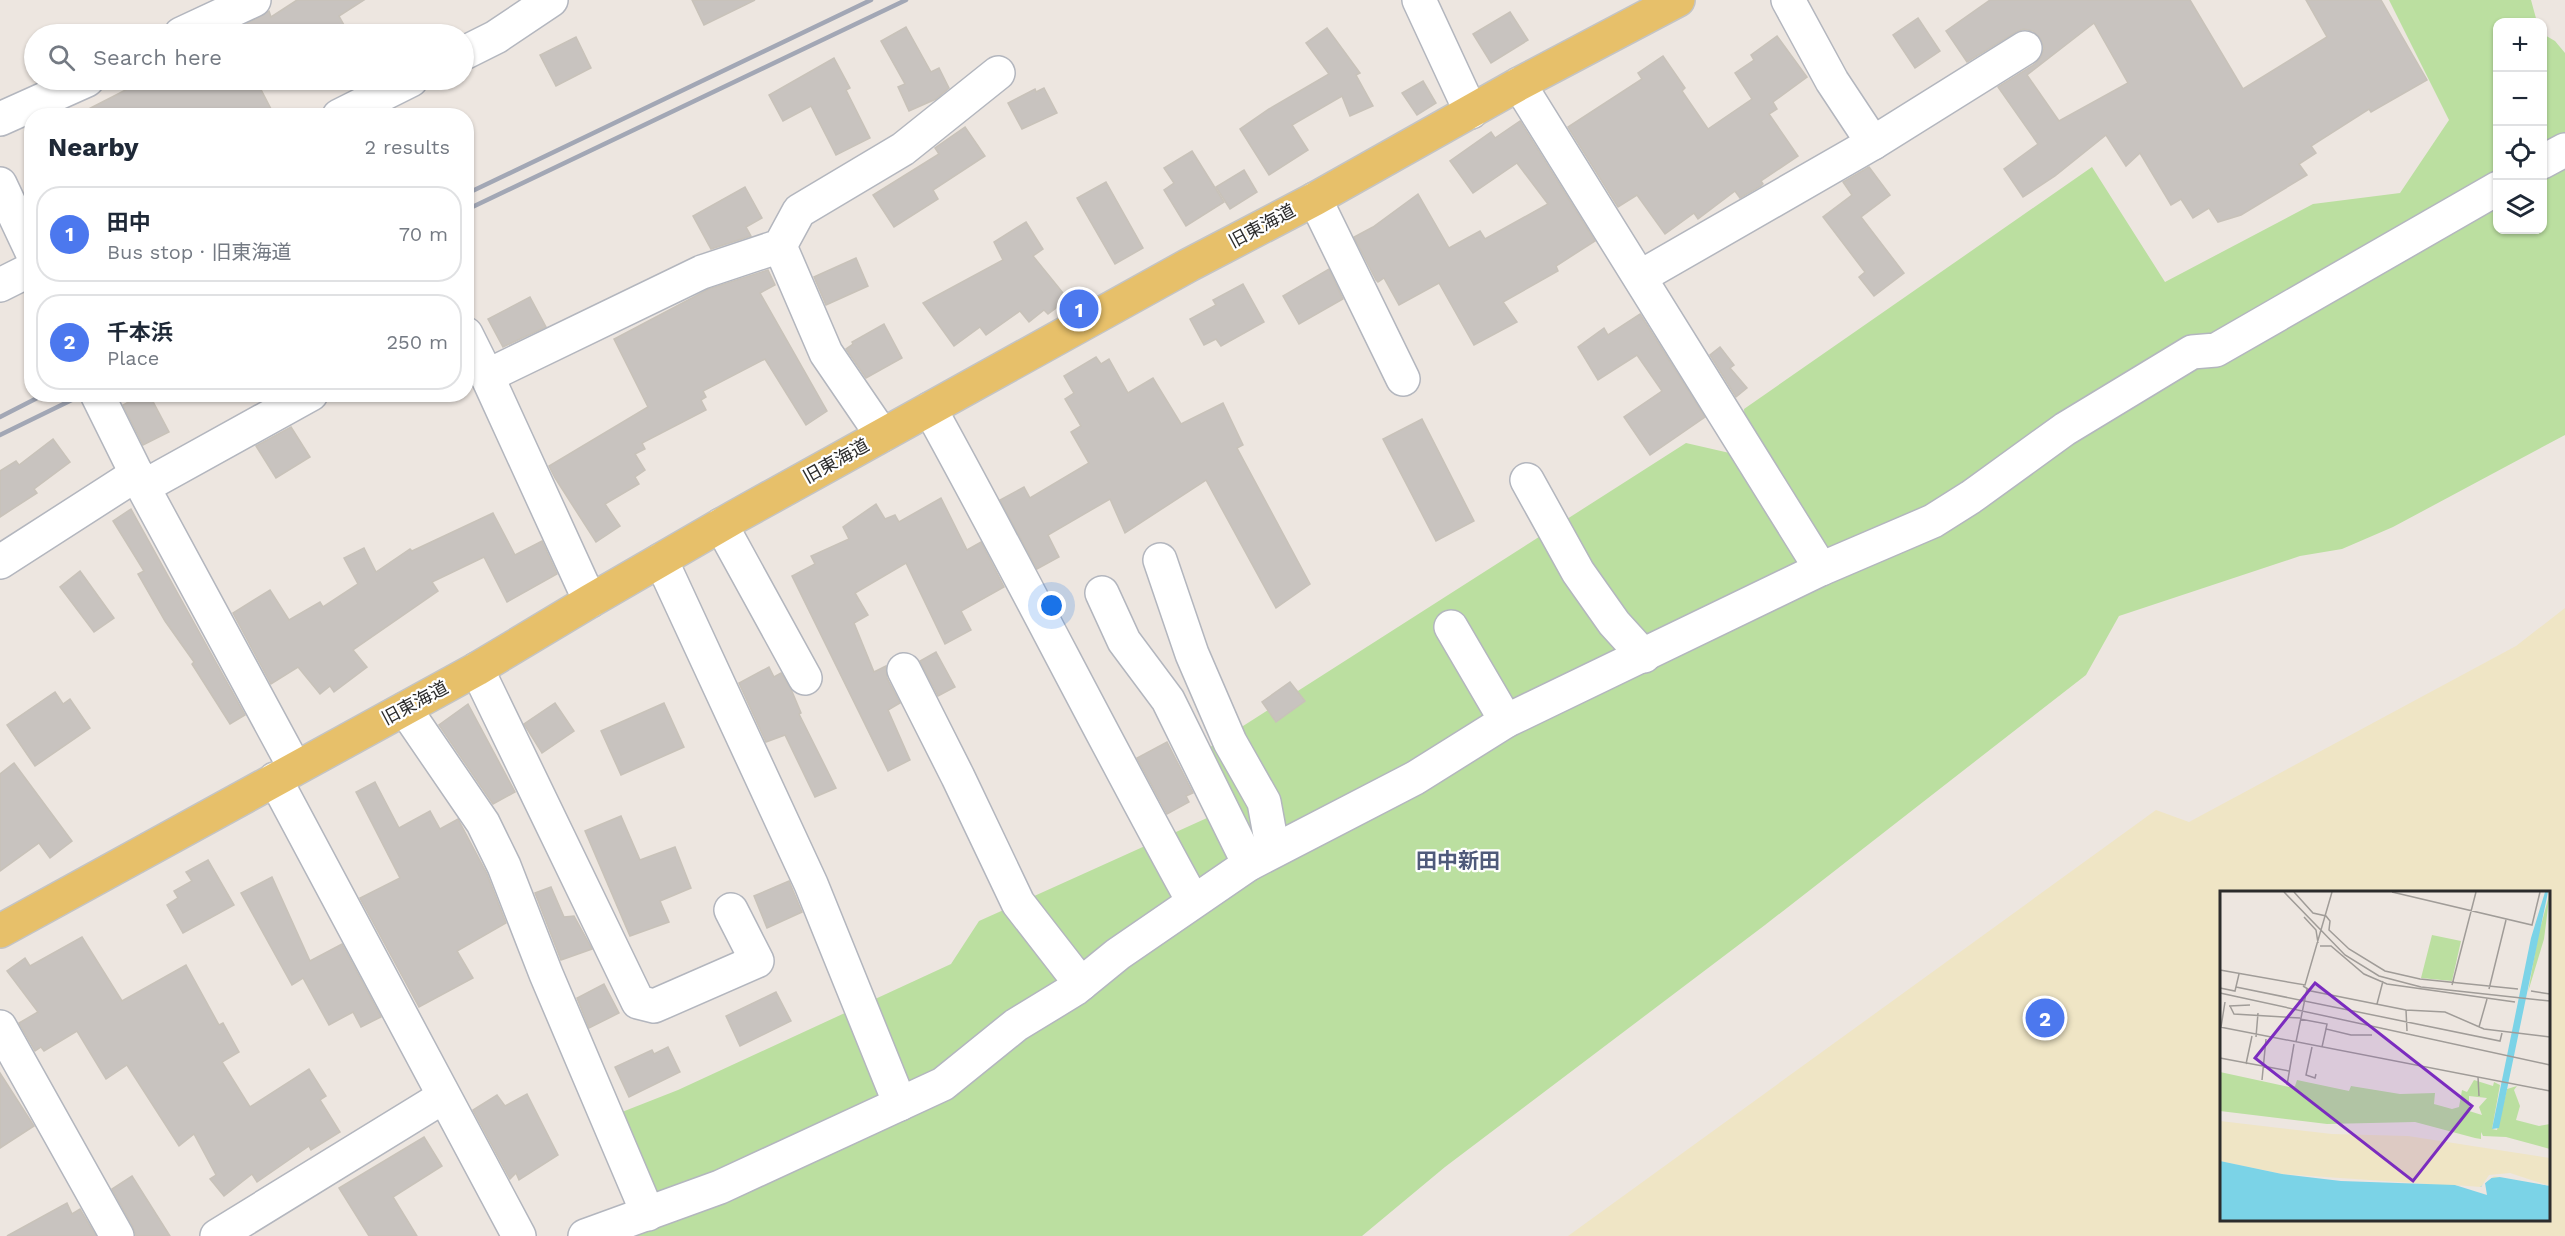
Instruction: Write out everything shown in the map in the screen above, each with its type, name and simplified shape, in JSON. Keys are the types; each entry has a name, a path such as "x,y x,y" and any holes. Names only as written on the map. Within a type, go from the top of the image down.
{"main road":[{"name":"旧東海道","path":"0,931 477,669 721,525 882,435 1190,265 1315,199 1519,84 1678,0"}],"street":[{"path":"202,24 254,0"},
{"path":"474,48 496,37 551,0"},
{"path":"1419,0 1471,112"},
{"path":"1788,0 1832,81 1873,143"},
{"path":"1640,277 1873,143 2025,48"},
{"path":"487,376 702,273 780,246 799,211 903,149 998,73"},
{"path":"1519,84 1821,569"},
{"path":"25,108 65,90"},
{"path":"355,108 391,90"},
{"path":"0,119 24,108"},
{"path":"2547,159 2565,150"},
{"path":"0,184 24,235"},
{"path":"585,1236 720,1187 943,1084 1016,1025 1081,984 1118,954 1193,901 1261,858 1415,778 1506,721 1821,569 1933,521 1971,497 2065,429 2192,352 2216,350 2493,191"},
{"path":"1315,199 1403,379"},
{"path":"780,246 826,353 882,435"},
{"path":"0,285 24,273"},
{"path":"474,350 590,601"},
{"path":"102,402 443,1097 519,1236"},
{"path":"0,562 140,481 295,402"},
{"path":"930,409 999,534 1129,785 1193,901"},
{"path":"1527,480 1578,572 1614,623 1644,656"},
{"path":"721,525 805,678"},
{"path":"661,560 811,884 900,1104"},
{"path":"1160,560 1192,654 1225,731 1264,802 1261,858"},
{"path":"1102,593 1124,641 1168,700 1261,858"},
{"path":"1451,627 1506,721"},
{"path":"477,669 638,1002 654,1006 756,961 731,910"},
{"path":"904,670 1018,903 1081,984"},
{"path":"405,709 483,823 504,866 546,974 648,1214"},
{"path":"0,1027 117,1236"},
{"path":"217,1236 443,1097"}],"green space":[{"path":"2389,0 2531,0 2536,18 2493,18 2493,234 2547,234 2547,36 2555,41 2565,53 2565,435 2393,527 2342,549 2300,556 2119,616 2086,675 1765,925 1445,1167 1362,1236 584,1236 625,1202 594,1123 678,1090 951,964 979,921 1207,818 1193,758 1686,443 1747,457 1744,409 2092,167 2165,282 2313,204 2400,193 2449,120"}],"sand":[{"path":"2565,608 2565,1236 1568,1236 2156,810 2189,822 2516,646"}],"building":[{"path":"297,0 364,0 339,16 343,24 246,24 269,11 271,17"},
{"path":"692,0 755,0 704,25"},
{"path":"1990,0 2190,0 2243,89 2327,37 2306,0 2381,0 2427,80 2371,112 2369,109 2311,146 2316,153 2299,164 2307,175 2241,215 2218,222 2209,208 2193,218 2181,199 2171,205 2140,153 2126,166 2106,135 2055,176 2023,197 2004,169 2038,144 1998,87 2035,64 2044,48 2041,39 2033,31 2024,29 1967,62 1946,31","holes":["2094,23 2128,83 2059,121 2027,75"]},
{"path":"1510,12 1528,40 1491,63 1473,34"},
{"path":"1918,18 1940,51 1915,68 1893,35"},
{"path":"906,27 931,72 939,68 949,88 936,99 909,111 898,87 905,84 881,41"},
{"path":"1327,28 1360,73 1356,75 1373,106 1350,116 1342,96 1292,125 1308,150 1269,175 1240,129 1329,74 1306,43"},
{"path":"1777,36 1807,77 1773,102 1777,109 1769,114 1798,156 1761,181 1763,184 1761,186 1740,198 1735,191 1698,219 1694,213 1665,234 1637,195 1618,207 1568,127 1642,79 1638,73 1663,56 1685,88 1682,91 1708,129 1752,99 1735,73 1754,60 1751,55"},
{"path":"576,37 591,68 556,86 540,55"},
{"path":"834,58 850,88 846,90 870,138 836,155 811,106 783,121 769,95"},
{"path":"1423,81 1436,103 1417,115 1402,93"},
{"path":"1044,88 1057,113 1022,129 1008,103 1035,89 1036,92"},
{"path":"126,90 261,90 270,108 91,108"},
{"path":"1520,121 1595,241 1556,266 1558,271 1503,302 1517,322 1474,345 1439,283 1399,305 1384,278 1378,282 1376,280 1354,237 1373,227 1418,194 1449,248 1480,231 1485,239 1548,204 1517,163 1473,193 1450,161 1491,132 1495,138"},
{"path":"965,127 985,156 933,190 938,199 894,227 873,195 939,154 935,148"},
{"path":"1192,151 1224,202 1186,226 1164,190 1174,183 1164,168"},
{"path":"1869,167 1890,195 1861,217 1904,273 1874,296 1859,277 1865,272 1823,217 1852,195 1843,182"},
{"path":"1244,170 1257,192 1230,209 1216,187"},
{"path":"1106,182 1143,248 1115,264 1077,198"},
{"path":"745,187 762,218 746,227 751,236 711,249 693,216"},
{"path":"1026,222 1043,249 1033,256 1068,299 1048,314 1044,310 1029,322 1020,311 986,335 980,327 954,346 923,303 1003,260 994,242"},
{"path":"856,258 868,286 826,305 814,277"},
{"path":"1329,269 1343,299 1299,324 1283,296"},
{"path":"768,270 775,285 760,293 827,411 806,425 765,359 703,391 706,397 701,400 706,410 642,443 645,449 635,454 645,470 635,477 639,484 605,504 620,526 596,542 549,466 648,407 614,339 709,289"},
{"path":"1243,284 1264,322 1221,346 1216,339 1204,345 1190,319 1216,305 1213,300"},
{"path":"530,297 546,327 503,347 488,319"},
{"path":"1640,314 1705,417 1650,455 1624,417 1662,391 1637,355 1598,380 1578,347 1604,328 1608,335"},
{"path":"884,324 902,358 866,378 846,349 853,344 852,342"},
{"path":"1720,347 1734,365 1730,368 1747,388 1736,397 1710,355"},
{"path":"1096,357 1101,364 1109,359 1128,393 1153,378 1181,424 1223,403 1243,445 1237,448 1310,584 1276,608 1206,480 1125,533 1110,499 1048,535 1059,557 1037,569 1000,500 1024,487 1030,498 1089,463 1071,432 1081,426 1065,399 1074,393 1064,376"},
{"path":"128,402 153,402 169,432 143,445 123,405"},
{"path":"1422,419 1474,521 1436,541 1383,439"},
{"path":"291,427 310,457 276,478 256,446"},
{"path":"53,439 70,462 34,489 37,493 0,517 0,471 16,461 19,465"},
{"path":"941,498 967,550 981,542 1004,587 961,611 971,630 945,644 906,563 855,593 868,615 854,623 874,672 886,666 887,678 900,703 888,710 910,760 888,771 792,576 815,564 811,556 849,539 843,527 876,504 885,519 895,515 899,522"},
{"path":"131,509 245,715 230,724 192,664 194,662 165,621 138,574 144,571 113,521"},
{"path":"493,513 515,555 542,541 557,574 507,602 484,557 432,582 438,591 353,650 367,667 334,692 330,686 320,694 298,667 271,684 233,613 270,590 289,620 320,602 323,607 358,584 344,558 364,548 376,572 410,549 412,551"},
{"path":"80,571 114,618 94,632 60,587"},
{"path":"936,652 955,687 938,696 920,661"},
{"path":"769,667 774,677 781,673 791,689 801,713 799,714 836,788 815,797 785,735 766,742 739,683"},
{"path":"1290,682 1305,701 1276,722 1262,702"},
{"path":"55,692 63,704 70,699 90,728 35,766 7,725"},
{"path":"555,703 574,731 542,753 524,724"},
{"path":"664,703 684,747 621,775 601,731"},
{"path":"468,704 515,792 493,804 439,725"},
{"path":"1167,742 1193,793 1186,796 1189,802 1167,814 1137,758"},
{"path":"14,763 72,841 50,858 39,843 0,871 0,774"},
{"path":"375,782 399,828 430,811 440,829 458,819 487,874 506,923 457,951 473,978 419,1007 360,898 400,878 356,792"},
{"path":"621,816 640,860 675,847 691,888 660,901 669,922 630,936 585,831"},
{"path":"208,860 234,905 183,933 167,905 178,898 174,891 192,881 186,872"},
{"path":"272,877 310,961 342,944 381,1017 361,1027 353,1012 329,1025 303,978 292,985 241,893"},
{"path":"789,881 802,912 767,928 754,896"},
{"path":"551,887 564,917 574,916 592,949 561,960 535,893"},
{"path":"82,937 122,1001 186,965 219,1025 223,1023 239,1052 222,1062 250,1107 309,1069 326,1096 320,1100 340,1132 311,1150 309,1146 257,1182 252,1174 224,1196 210,1179 216,1175 194,1134 179,1146 127,1065 106,1079 77,1031 44,1051 41,1047 35,1051 19,1023 38,1012 7,971 25,958 30,966"},
{"path":"604,984 619,1013 589,1028 577,998"},
{"path":"776,992 791,1021 740,1046 726,1016"},
{"path":"668,1047 680,1072 629,1097 615,1067 652,1050 654,1054"},
{"path":"0,1073 34,1126 0,1148"},
{"path":"527,1094 558,1155 519,1180 516,1173 510,1179 473,1110 497,1095 505,1106"},
{"path":"424,1137 442,1166 393,1197 417,1236 369,1236 339,1188"},
{"path":"132,1176 170,1236 136,1236 112,1189"},
{"path":"67,1203 72,1214 80,1209 96,1236 7,1236"}],"railway":[{"path":"474,190 871,0"},
{"path":"474,206 906,0"},
{"path":"0,417 29,402"},
{"path":"0,435 68,402"}],"place":[{"name":"田中","path":"1079,309"},
{"name":"千本浜","path":"2045,1018"}],"district":[{"name":"田中新田","path":"1458,861"}]}
